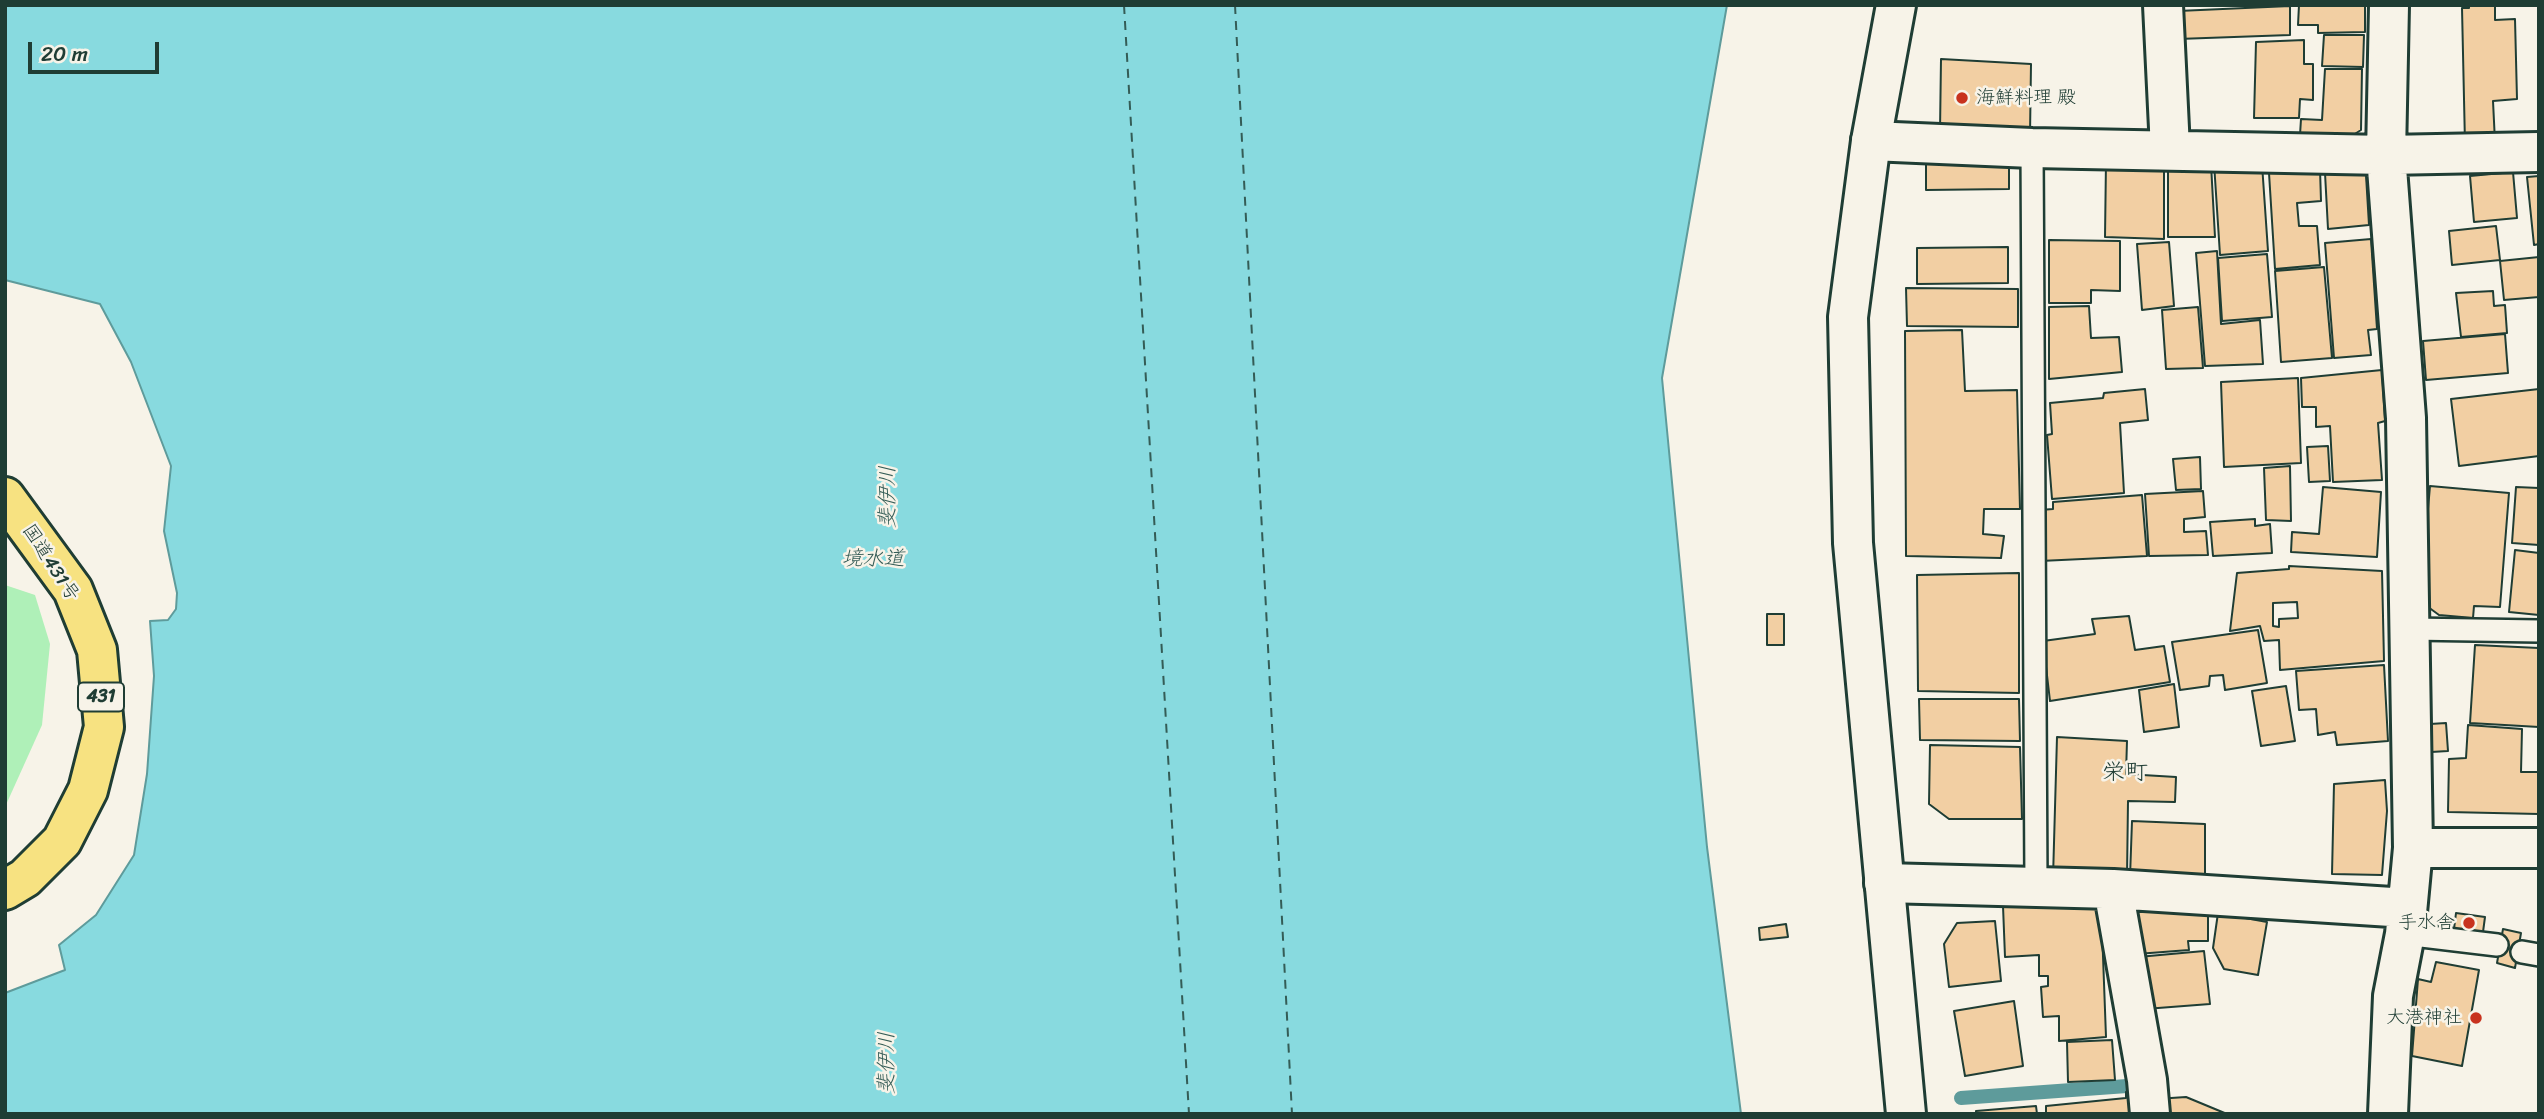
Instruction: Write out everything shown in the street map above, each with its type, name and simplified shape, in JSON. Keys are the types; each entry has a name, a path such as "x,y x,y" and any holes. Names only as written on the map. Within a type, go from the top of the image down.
{"highway":[{"name":"国道431号","path":"5,497 73,590 97,650 104,727 88,790 62,841 25,878 5,890"}],"street":[{"path":"1896,5 1871,141 1848,317 1853,543 1906,1114"},
{"path":"2163,5 2170,149"},
{"path":"2388,1114 2393,996 2406,921 2413,848 2406,418 2386,155 2389,5"},
{"path":"1871,141 2032,148 2386,155 2539,152"},
{"path":"2413,848 2539,848"},
{"path":"1884,883 2113,889 2406,921"},
{"path":"2113,889 2147,1080 2150,1114"}],"lane":[{"path":"2032,148 2036,886"},
{"path":"2410,629 2539,631"},
{"path":"2406,921 2497,945"}],"green space":[{"path":"5,585 35,595 50,644 42,725 5,807"}],"water":[{"name":"境水道","path":"5,5 1727,5 1662,378 1707,847 1741,1114 5,1114 5,993 65,970 59,945 96,915 134,855 147,774 154,676 150,621 168,620 176,609 177,593 164,531 171,466 131,362 100,304 5,280"}],"building":[{"path":"2299,5 2365,5 2365,32 2318,33 2318,25 2298,25"},
{"path":"2469,5 2495,5 2495,20 2515,19 2517,99 2493,101 2495,142 2465,144 2462,8 2469,8"},
{"path":"2290,6 2290,35 2178,39 2178,11"},
{"path":"2324,35 2364,35 2363,67 2322,66"},
{"path":"2304,40 2304,64 2313,64 2313,100 2300,99 2299,118 2254,118 2256,42"},
{"path":"1941,59 2031,64 2030,135 1940,131"},
{"path":"2325,69 2362,69 2361,130 2350,137 2300,135 2301,119 2322,120"},
{"path":"1926,159 2009,159 2009,189 1926,190"},
{"path":"2106,161 2164,164 2164,239 2105,237"},
{"path":"2168,162 2211,164 2215,237 2168,237"},
{"path":"2214,163 2262,164 2268,251 2220,255"},
{"path":"2320,169 2321,201 2297,203 2299,226 2317,226 2320,265 2275,269 2269,173"},
{"path":"2358,170 2366,175 2369,225 2328,229 2325,173"},
{"path":"2513,172 2517,218 2474,222 2470,176"},
{"path":"2539,176 2539,244 2534,245 2527,177"},
{"path":"2496,226 2500,260 2452,265 2449,231"},
{"path":"2371,239 2377,329 2368,330 2371,355 2334,358 2325,243"},
{"path":"2049,240 2120,241 2120,291 2091,290 2091,303 2049,303"},
{"path":"2169,242 2174,306 2142,310 2137,244"},
{"path":"2008,247 2008,283 1917,284 1917,248"},
{"path":"2217,251 2221,324 2260,320 2263,364 2205,366 2196,253"},
{"path":"2267,254 2272,317 2222,321 2218,258"},
{"path":"2539,257 2539,297 2504,300 2500,261"},
{"path":"2324,267 2332,358 2281,362 2275,271"},
{"path":"1906,288 2018,289 2018,327 1907,326"},
{"path":"2493,291 2494,306 2505,305 2507,333 2461,337 2456,293"},
{"path":"2089,306 2091,338 2119,337 2122,372 2049,379 2049,307"},
{"path":"2198,307 2203,368 2166,369 2162,310"},
{"path":"1962,330 1965,391 2017,390 2020,509 1984,509 1983,534 2004,536 2001,558 1906,556 1905,331"},
{"path":"2505,334 2508,373 2426,380 2423,341"},
{"path":"2382,370 2385,421 2378,423 2382,480 2333,482 2330,426 2316,427 2316,407 2302,407 2301,378"},
{"path":"2298,378 2301,463 2224,467 2221,382"},
{"path":"2145,389 2148,420 2120,423 2124,493 2052,499 2047,435 2052,434 2050,403 2103,398 2104,393"},
{"path":"2539,389 2539,456 2459,466 2451,399"},
{"path":"2328,446 2330,481 2309,482 2307,447"},
{"path":"2200,457 2201,489 2176,490 2173,459"},
{"path":"2290,466 2291,521 2266,520 2264,468"},
{"path":"2430,486 2509,493 2500,607 2474,606 2473,618 2439,615 2420,601"},
{"path":"2323,487 2381,492 2377,557 2291,552 2292,532 2319,534"},
{"path":"2516,487 2539,488 2539,545 2512,543"},
{"path":"2203,491 2205,517 2184,519 2184,532 2206,531 2208,555 2149,556 2145,494"},
{"path":"2142,495 2147,556 2040,561 2040,510 2053,509 2053,502"},
{"path":"2255,519 2255,526 2270,524 2272,553 2213,556 2210,522"},
{"path":"2515,550 2539,553 2539,615 2509,612"},
{"path":"2289,566 2382,571 2384,661 2280,670 2279,640 2264,641 2260,626 2230,631 2237,573 2289,569","holes":["2297,602 2298,618 2279,619 2279,627 2273,626 2273,603"]},
{"path":"2019,573 2019,693 1918,691 1917,575"},
{"path":"1767,614 1784,614 1784,645 1767,645"},
{"path":"2129,616 2135,650 2164,646 2170,682 2050,701 2043,641 2095,634 2092,619"},
{"path":"2258,630 2267,683 2225,690 2223,675 2210,676 2209,686 2180,690 2172,642"},
{"path":"2475,645 2539,648 2539,727 2470,723"},
{"path":"2384,665 2388,741 2337,745 2335,732 2318,735 2316,709 2299,710 2296,671"},
{"path":"2174,684 2179,727 2144,732 2139,690"},
{"path":"2286,686 2295,741 2261,746 2252,691"},
{"path":"1919,699 2019,699 2020,741 1920,740"},
{"path":"2446,723 2448,751 2431,752 2430,724"},
{"path":"2468,725 2522,729 2521,772 2539,772 2539,814 2448,812 2449,759 2466,758"},
{"path":"2057,737 2127,741 2126,774 2176,777 2175,802 2128,801 2127,877 2053,878"},
{"path":"1930,745 2020,747 2022,819 1949,819 1929,804"},
{"path":"2385,780 2387,811 2382,875 2332,874 2334,784"},
{"path":"2132,821 2205,824 2205,876 2130,877"},
{"path":"2126,903 2208,905 2208,941 2188,941 2189,950 2137,954"},
{"path":"2003,906 2097,906 2102,929 2106,1037 2059,1041 2059,1016 2043,1017 2041,987 2048,986 2048,976 2039,976 2039,955 2005,957"},
{"path":"2218,913 2267,922 2258,975 2224,969 2213,948"},
{"name":"手水舎","path":"2456,913 2485,917 2483,932 2454,929"},
{"path":"1995,921 2001,981 1949,987 1944,944 1957,923"},
{"path":"1786,924 1788,937 1760,940 1759,928"},
{"path":"2503,929 2521,933 2515,968 2497,963"},
{"path":"2204,951 2210,1004 2145,1009 2138,957"},
{"path":"2436,962 2479,970 2462,1066 2412,1056 2418,979 2431,982"},
{"path":"2014,1001 2023,1066 1965,1076 1954,1011"},
{"path":"2112,1040 2115,1080 2068,1082 2067,1042"},
{"path":"2129,1091 2130,1114 2046,1114 2046,1106 2126,1098 2126,1092"},
{"path":"2186,1097 2227,1114 2157,1114 2156,1099"},
{"path":"2036,1106 2037,1114 1976,1114 1976,1111"}],"waterway":[{"path":"1961,1098 2127,1086"}],"ferry route":[{"path":"1124,5 1189,1114"},
{"path":"1235,5 1292,1114"}],"place":[{"name":"海鮮料理 殿","path":"1962,98"},
{"name":"手水舎","path":"2469,923"},
{"name":"大港神社","path":"2476,1018"}],"district":[{"name":"栄町","path":"2125,773"}],"water label":[{"name":"斐伊川","path":"889,497"},
{"name":"斐伊川","path":"888,1063"}]}
